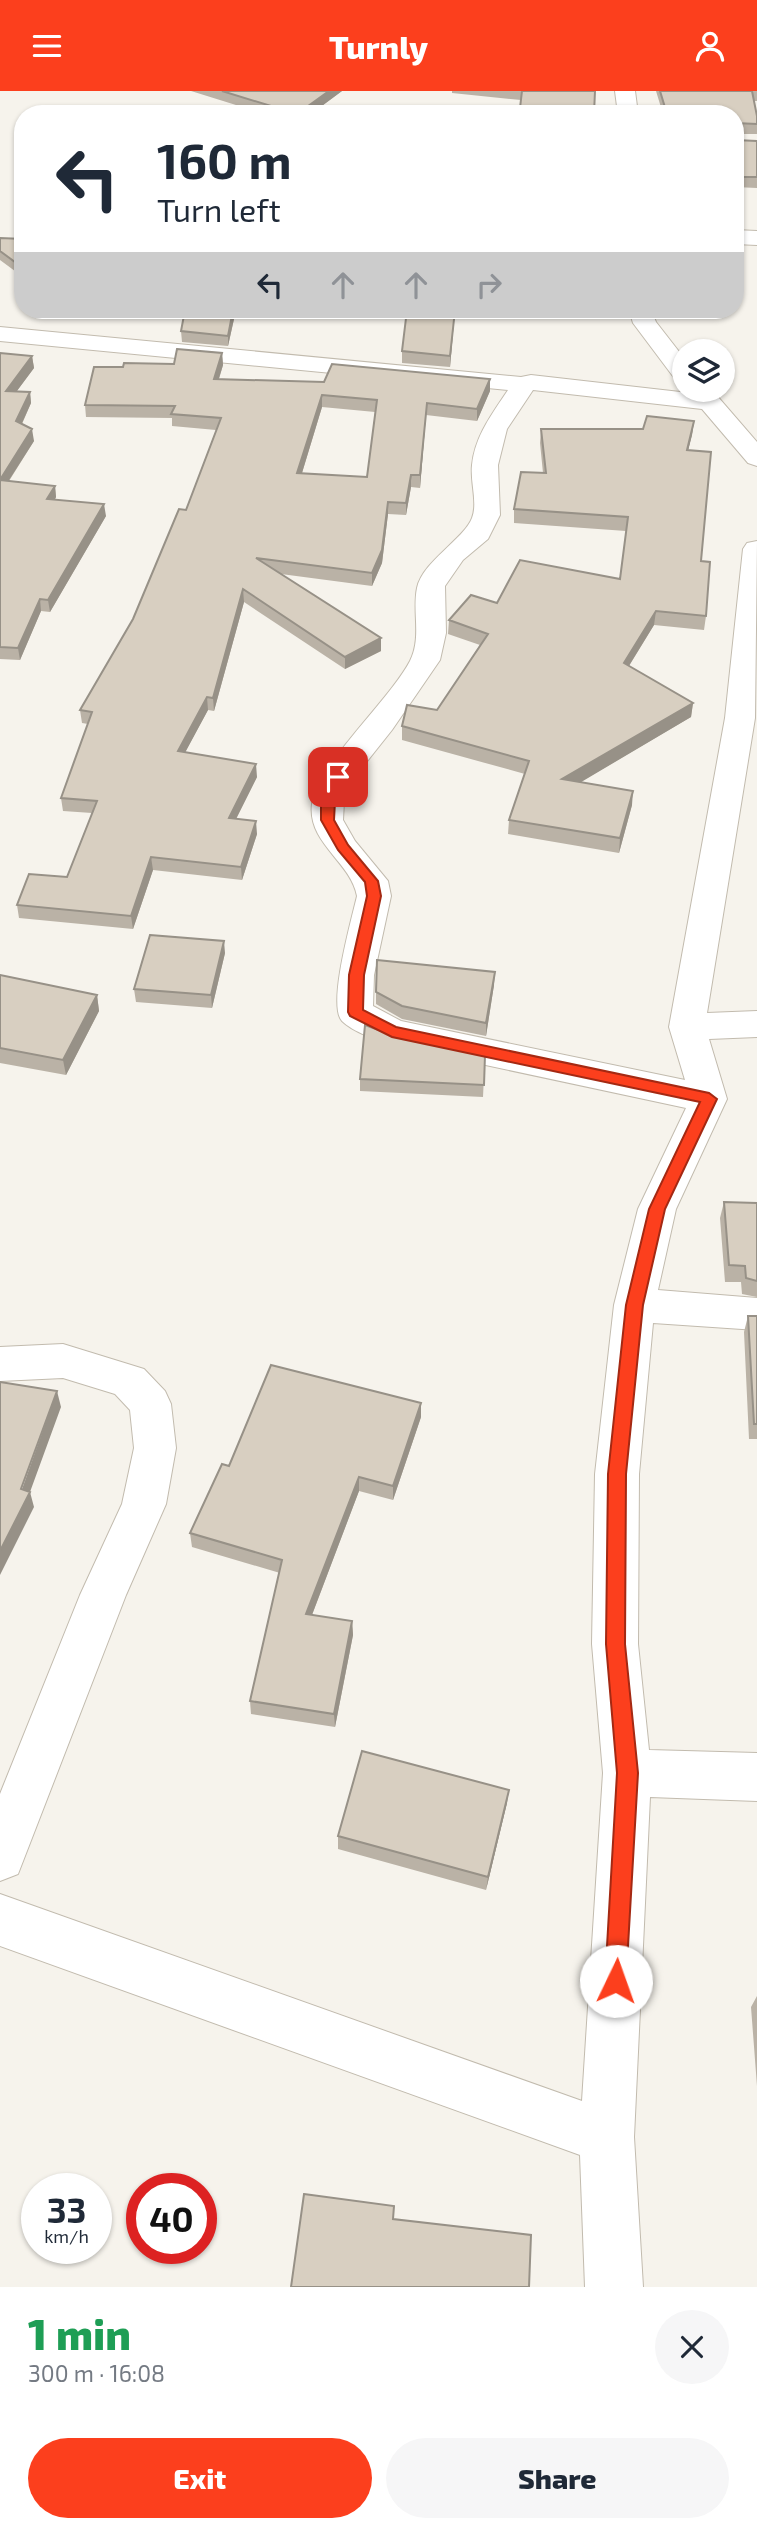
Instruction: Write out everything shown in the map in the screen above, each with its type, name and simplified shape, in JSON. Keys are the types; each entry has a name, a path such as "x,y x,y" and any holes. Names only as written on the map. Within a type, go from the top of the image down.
{"street":[{"path":"643,319 672,358"},
{"path":"0,334 126,348 474,377 524,385 531,382 672,394"},
{"path":"524,385 494,429 485,464 487,516 478,533 453,554 431,586 432,633 425,660 381,723 338,777 328,801 327,820 342,847 372,881 374,896 357,975 355,1012 392,1032 709,1099"},
{"path":"709,402 757,458"},
{"path":"614,2287 607,2137 628,1773 615,1644 617,1474 634,1305 657,1209 709,1099 687,1027 746,749 757,549"},
{"path":"687,1027 757,1024"},
{"path":"634,1305 757,1314"},
{"path":"0,1364 63,1361 129,1381 150,1404 155,1448 144,1504 103,1595 0,1856"},
{"path":"628,1773 757,1777"},
{"path":"0,1920 607,2137"}],"building":[{"path":"222,91 329,91 310,105 268,105"},
{"path":"522,91 595,91 594,105 520,105"},
{"path":"660,91 752,91 757,124 744,123 744,105 664,105"},
{"path":"744,140 757,141 757,177 744,177"},
{"path":"0,238 14,239 14,261 0,251"},
{"path":"183,319 231,319 228,336 181,331"},
{"path":"406,319 454,319 450,356 402,351"},
{"path":"177,349 222,353 214,379 324,382 332,364 490,379 477,409 427,403 420,475 411,475 406,503 388,502 382,550 372,573 256,558 381,638 345,657 243,589 213,698 207,697 178,751 256,764 229,818 256,821 241,867 151,857 131,916 17,905 29,874 67,877 97,801 61,798 92,712 80,710 133,619 179,509 186,510 221,418 171,414 175,406 85,405 94,367 123,367 124,363 174,364","holes":["322,395 377,400 367,477 297,473"]},
{"path":"0,353 32,356 6,391 30,392 16,421 32,429 0,480"},
{"path":"647,416 694,421 687,450 711,452 701,561 710,562 706,616 656,611 624,663 693,703 562,779 633,791 620,838 509,820 529,761 402,726 407,705 437,710 488,634 449,620 471,595 497,603 520,560 620,579 628,517 514,509 521,472 546,473 541,429 643,429"},
{"path":"0,480 55,486 47,499 104,504 48,600 40,599 18,648 0,647"},
{"path":"150,935 224,941 211,995 134,989"},
{"path":"377,960 495,972 486,1023 402,1006 376,992"},
{"path":"0,975 97,995 63,1060 0,1048"},
{"path":"365,1025 392,1035 485,1055 484,1085 360,1079"},
{"path":"724,1202 757,1203 757,1281 746,1278 745,1266 729,1265"},
{"path":"748,1316 757,1316 757,1424 754,1424"},
{"path":"271,1365 421,1403 393,1486 359,1477 306,1614 352,1621 334,1714 250,1701 282,1560 190,1533 222,1464 229,1466"},
{"path":"0,1382 57,1391 21,1489 30,1492 0,1551"},
{"path":"362,1751 509,1790 488,1877 338,1836"},
{"path":"304,2194 394,2206 393,2219 531,2235 529,2287 291,2287"}],"route":[{"path":"338,777 328,801 327,820 342,847 372,881 374,896 362,944 355,1012 392,1032 709,1099 657,1209 634,1305 617,1474 615,1644 628,1773 616,1981"}]}
